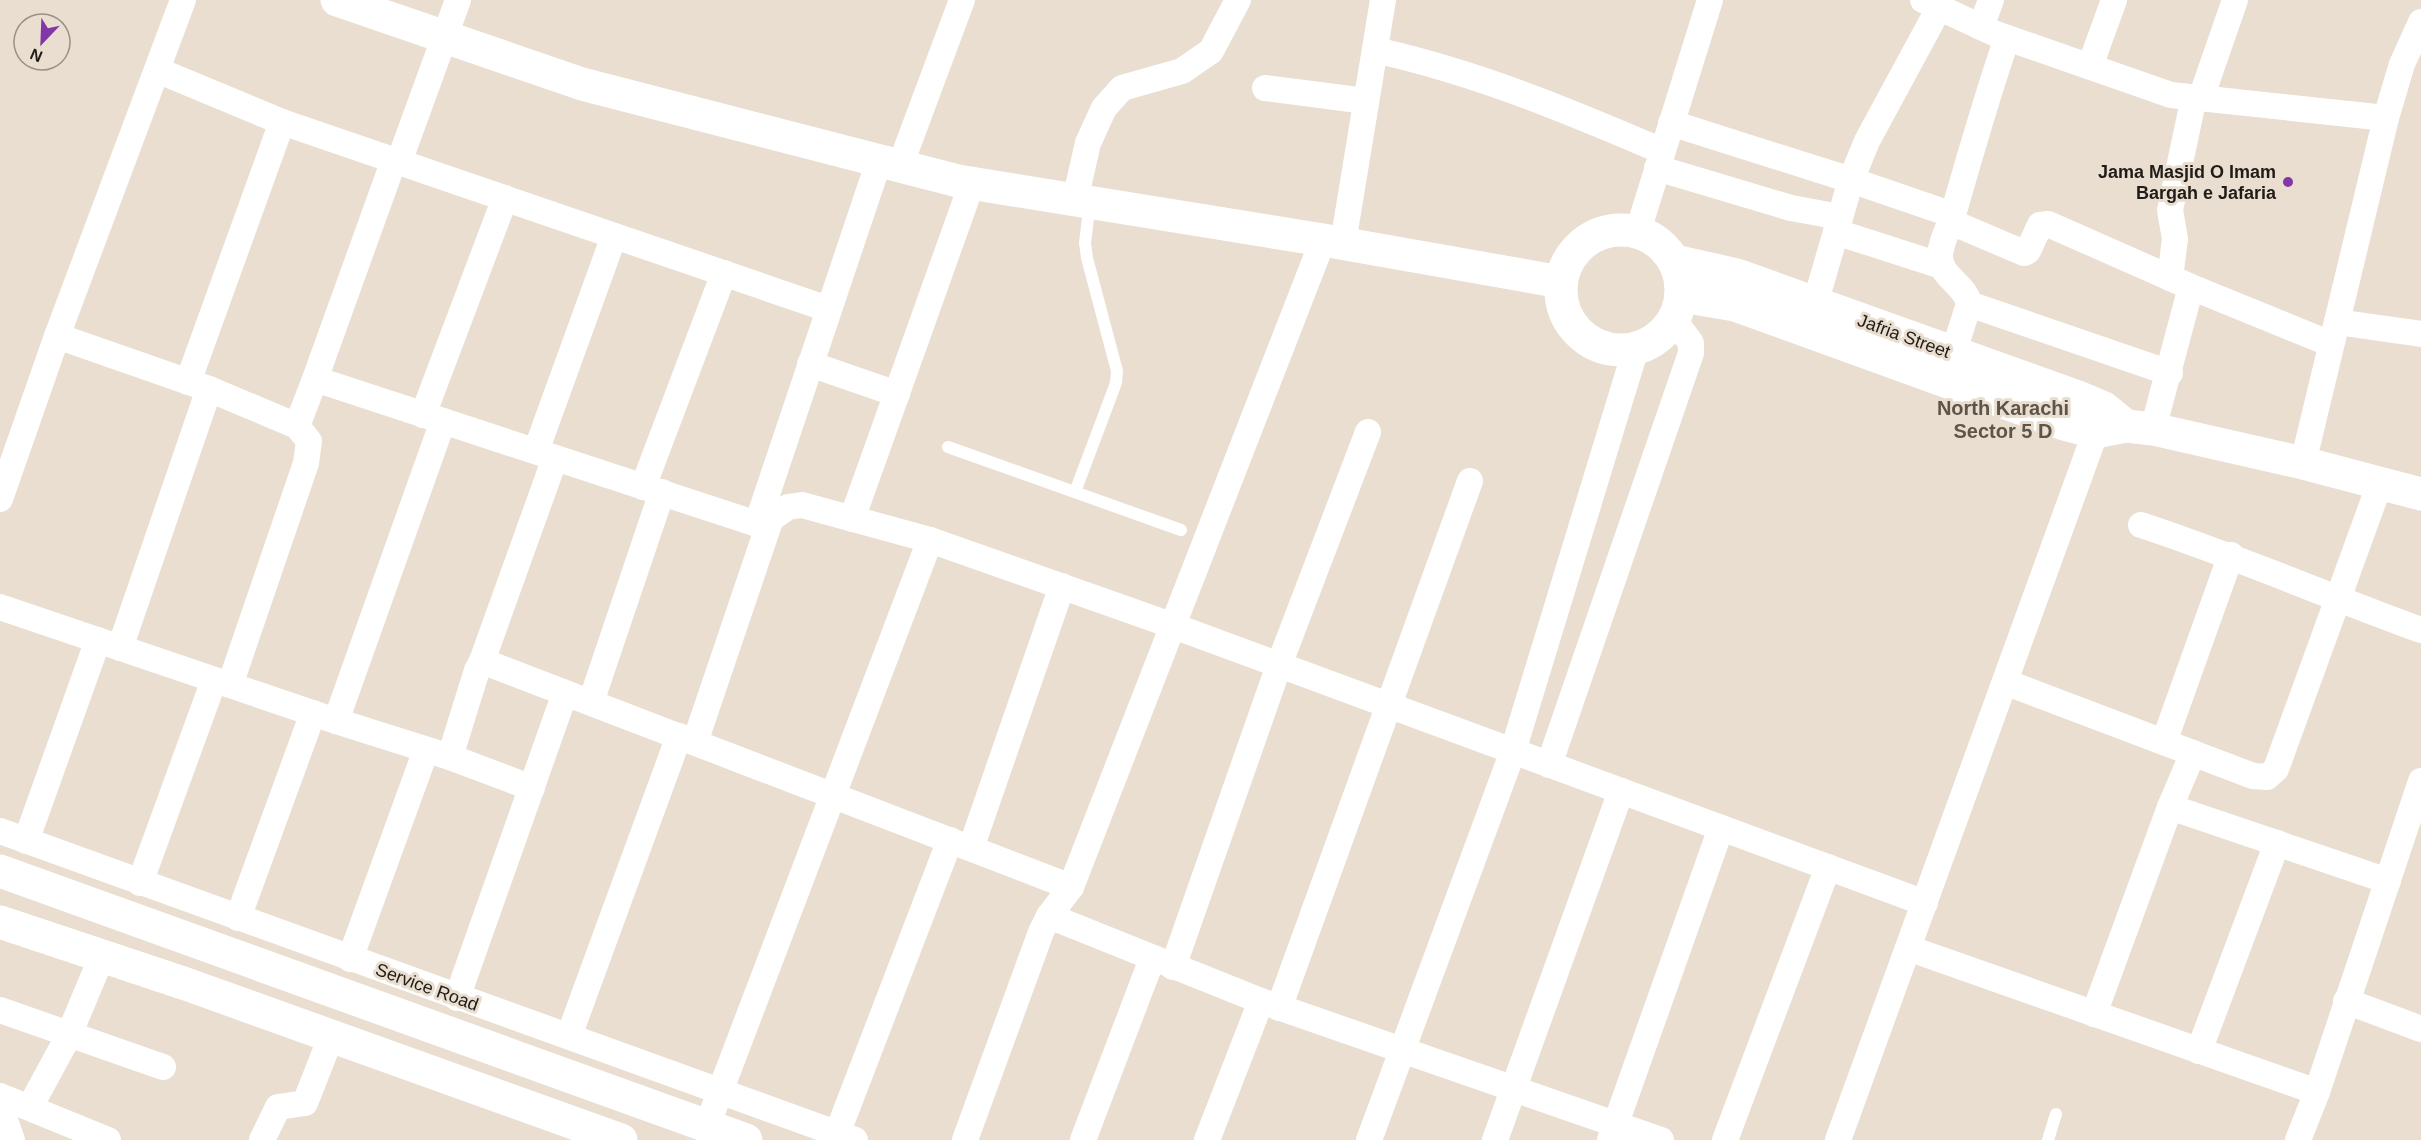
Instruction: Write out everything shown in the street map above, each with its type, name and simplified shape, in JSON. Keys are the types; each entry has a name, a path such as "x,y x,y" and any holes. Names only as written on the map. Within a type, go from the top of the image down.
{"street":[{"path":"0,499 57,336 183,0"},
{"path":"337,0 582,84 889,164 972,183 1561,282"},
{"path":"297,426 458,0"},
{"path":"569,1036 687,739 764,522 828,309 962,0"},
{"path":"1083,201 1089,143 1104,108 1122,88 1182,71 1211,51 1238,0"},
{"path":"965,1140 1049,916 1071,887 1172,625 1333,242 1366,100 1383,0"},
{"path":"1638,231 1710,0"},
{"path":"1981,27 1991,0"},
{"path":"2090,66 2114,0"},
{"path":"1838,1140 2005,682 2120,424 2170,373 2181,282 2170,210 2198,98 2235,0"},
{"path":"1815,304 1851,180 1931,4 2007,38 2171,95 2386,118"},
{"path":"2303,463 2386,118 2402,64 2421,22"},
{"path":"1953,354 1969,304 1968,297 1948,276 1942,266 1940,256 1971,145 2007,38"},
{"path":"1376,50 1426,61 1496,82 1660,160 1942,266"},
{"path":"157,70 282,122 828,309"},
{"path":"1265,88 1366,100"},
{"path":"26,841 109,644 198,386 282,122"},
{"path":"1671,123 1851,180 1952,219 2024,253 2028,251 2040,225 2048,224 2181,282 2334,333 2421,334"},
{"path":"852,519 972,183"},
{"path":"238,918 324,717 433,418 505,198"},
{"path":"1550,765 1691,353 1691,343 1678,308 1675,261 1660,243 1638,231 1603,231 1574,250 1561,282 1564,311 1581,335 1607,348 1636,348 1658,338 1678,308"},
{"path":"450,757 614,236"},
{"name":"Jafria Street","path":"1675,261 1737,275 1815,304 1891,346 2064,424 2120,424"},
{"path":"591,702 652,490 724,273"},
{"path":"1969,304 2170,373"},
{"name":"Jafria Street","path":"1678,308 1735,305 1891,346 1953,354 2120,424 2303,463 2421,494"},
{"path":"57,336 198,386 297,426 309,441 306,463 222,683 140,883"},
{"path":"1369,1140 1513,751 1636,348"},
{"path":"810,364 897,394"},
{"path":"315,379 652,490 764,522 788,507 802,505 930,540 1172,625 1925,903"},
{"path":"1083,1140 1162,963 1368,432"},
{"path":"1207,1140 1270,1004 1389,706 1470,481"},
{"path":"2005,682 2253,776 2267,777 2276,770 2380,483"},
{"path":"2141,525 2231,555 2338,600 2421,630"},
{"path":"707,1126 930,540"},
{"path":"2164,742 2231,555"},
{"path":"846,1137 1062,586"},
{"path":"0,607 222,683 450,757 532,788"},
{"path":"482,661 1071,887"},
{"path":"457,998 566,693"},
{"path":"350,959 426,750"},
{"path":"2094,1014 2170,807 2193,753"},
{"path":"2298,1140 2317,1092 2421,781"},
{"path":"1495,1140 1621,791"},
{"path":"2170,807 2388,881"},
{"path":"1612,1132 1721,828"},
{"name":"Service Road","path":"0,831 846,1137"},
{"path":"2199,1051 2277,843"},
{"path":"1725,1140 1828,867"},
{"path":"0,871 746,1140"},
{"path":"1049,916 1077,925 1162,963 1270,1004 1513,1088 1612,1132 1662,1140"},
{"path":"30,1107 111,958 135,920"},
{"path":"0,922 111,958 331,1037 572,1132 621,1140"},
{"path":"1908,948 2317,1092"},
{"path":"2346,1001 2421,1029"},
{"path":"0,1010 163,1067"},
{"path":"262,1140 278,1107 305,1103 331,1037"},
{"path":"0,1096 108,1140"},
{"path":"0,1106 12,1140"}],"lane":[{"path":"1075,492 1116,383 1117,371 1087,258 1083,201"},
{"path":"948,447 1181,530"},
{"path":"2048,1140 2056,1114"}],"place":[{"name":"Jama Masjid O Imam Bargah e Jafaria","path":"2288,182"}],"district":[{"name":"North Karachi Sector 5 D","path":"2003,420"}]}
